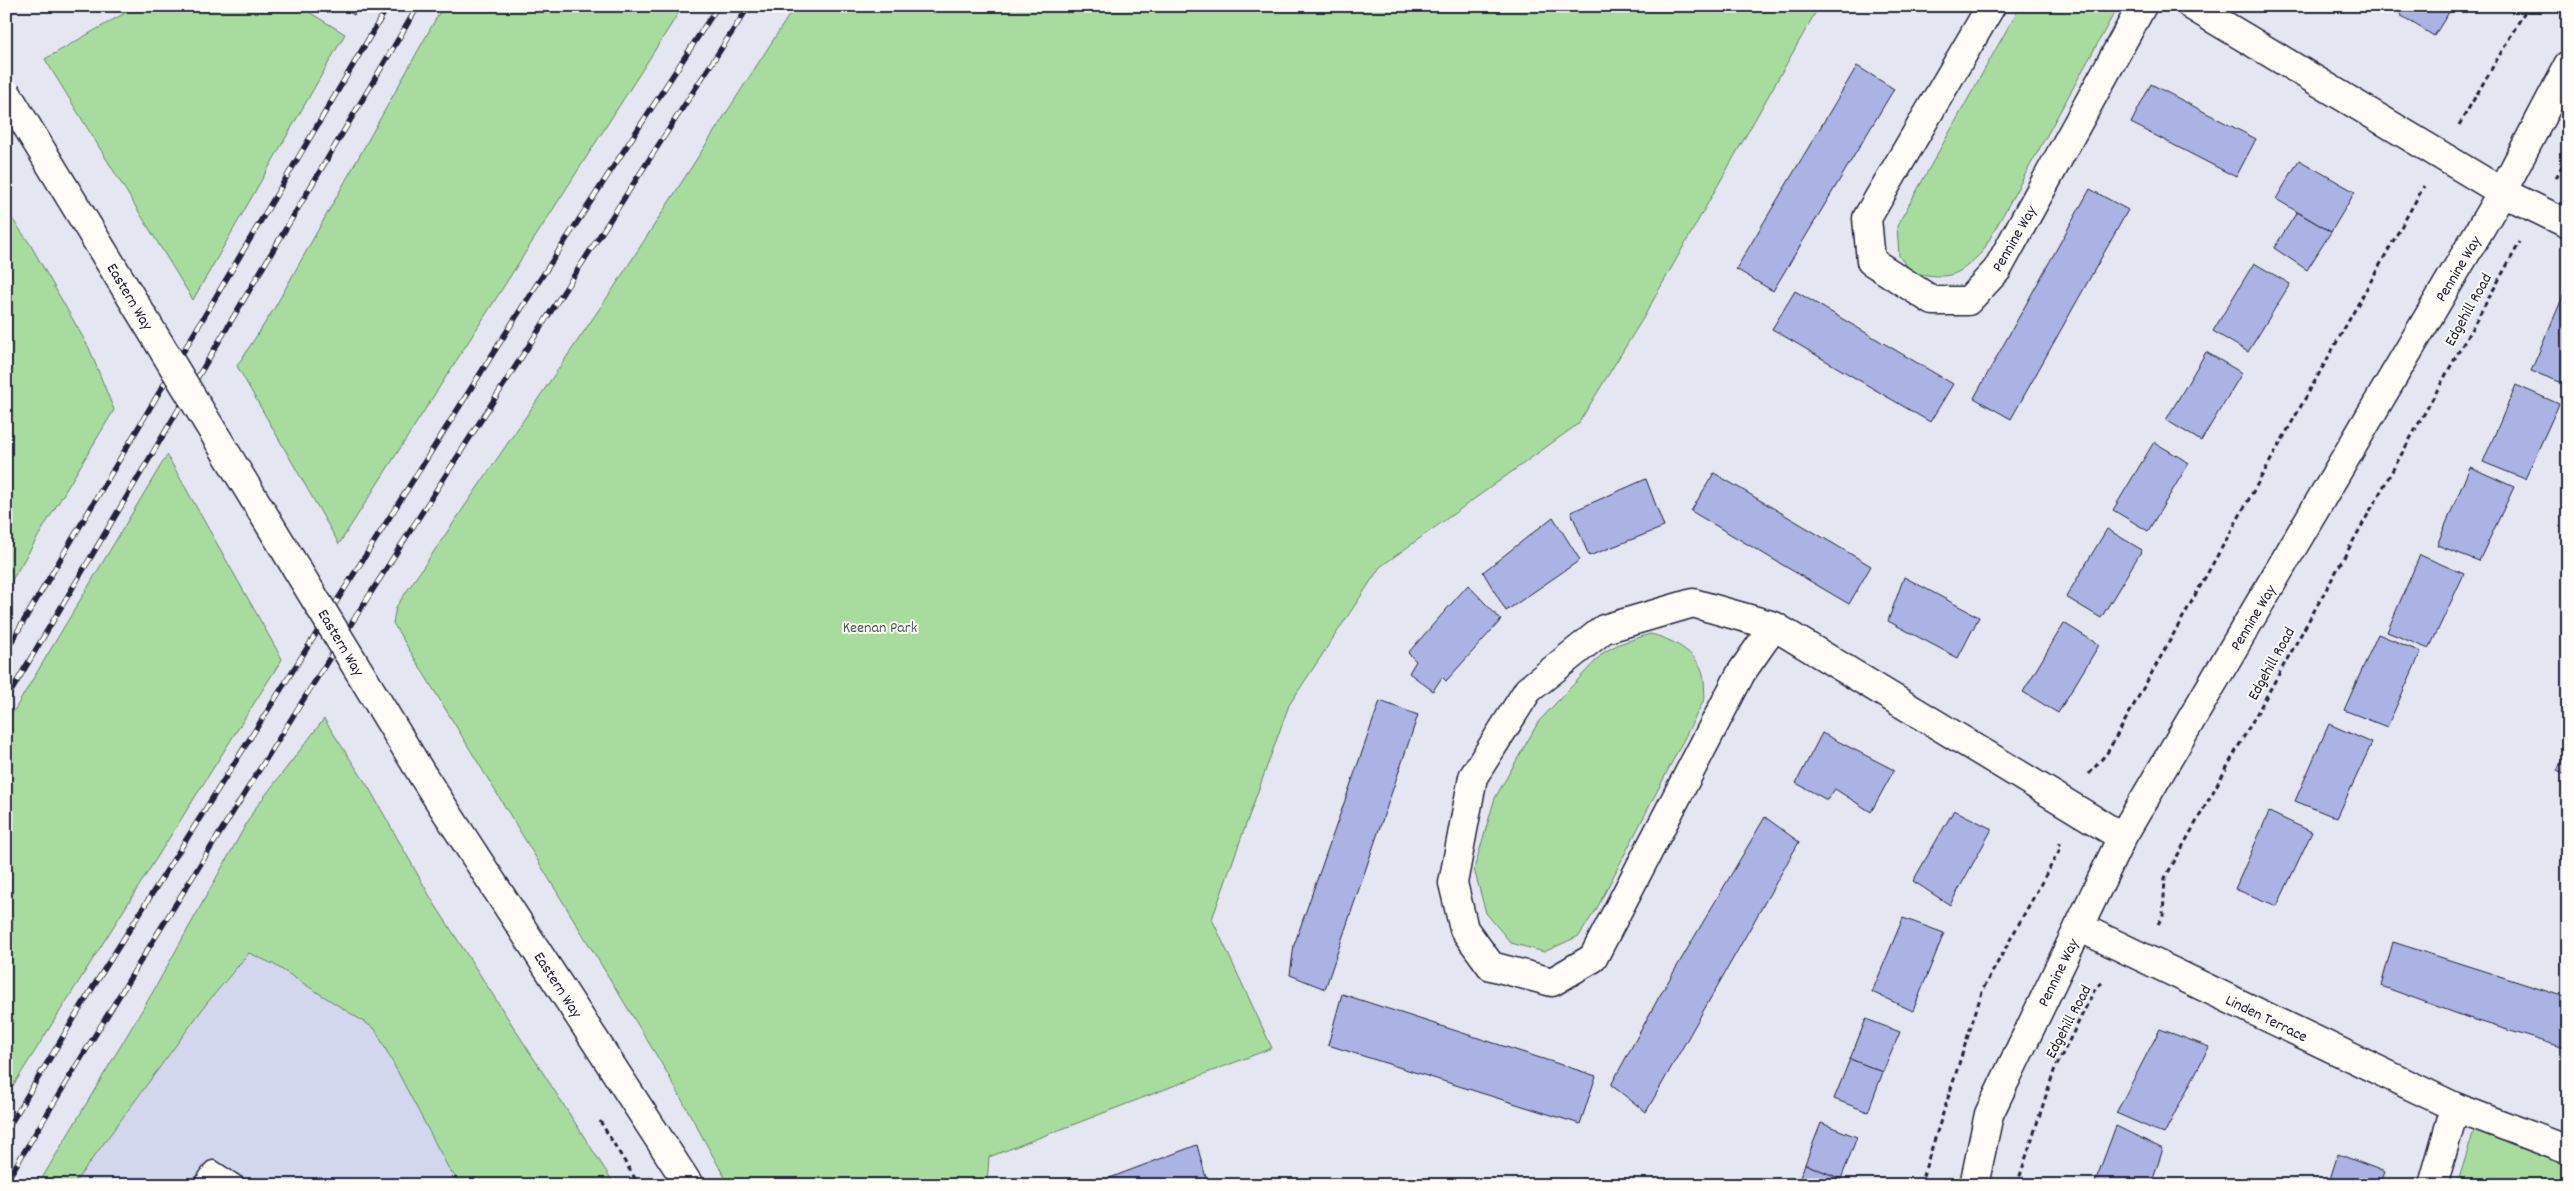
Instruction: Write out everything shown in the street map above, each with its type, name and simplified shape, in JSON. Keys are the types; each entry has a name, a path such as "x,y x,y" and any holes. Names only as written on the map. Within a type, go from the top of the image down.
{"street":[{"name":"Pennine Way","path":"1991,6 1867,218 1871,261 1933,301 1968,301 1997,270 2142,6"},
{"path":"2192,6 2502,192 2568,224"},
{"name":"Pennine Way","path":"1974,1185 1989,1114 2122,837 2502,192 2568,66"},
{"name":"Eastern Way","path":"6,92 424,776 689,1185"},
{"path":"1774,626 1741,673 1593,958 1552,982 1491,966 1464,929 1452,883 1473,777 1528,690 1604,630 1692,603 1774,626 2122,837"},
{"name":"Linden Terrace","path":"2079,927 2455,1107 2568,1150"},
{"path":"2433,1185 2455,1107"}],"lane":[{"path":"203,1185 213,1170 236,1185"}],"path":[{"path":"1920,1185 1983,989 2059,851 2064,803 2107,754 2441,156 2528,6"},
{"name":"Edgehill Road","path":"2017,1185 2054,1071 2096,988 2139,955 2163,916 2165,878 2510,258 2541,211 2568,154"}],"shaded area":[{"path":"249,953 273,964 375,1029 449,1169 463,1185 73,1185 207,1003"}],"green space":[{"path":"137,6 299,6 345,34 193,300 45,59"},
{"path":"443,6 683,6 339,544 237,366 274,309"},
{"name":"Keenan Park","path":"795,6 1819,6 1642,320 1578,424 1380,567 1289,705 1212,919 1272,1048 989,1157 987,1185 729,1185 666,1071 393,623 396,607 615,286"},
{"path":"2020,6 2114,6 2117,8 1983,251 1966,267 1952,274 1936,276 1913,273 1899,256 1897,226"},
{"path":"6,210 30,244 89,348 114,410 6,590"},
{"path":"167,455 282,659 6,1097 6,724"},
{"path":"1650,634 1674,643 1695,659 1703,674 1705,698 1597,908 1579,936 1544,952 1511,943 1486,913 1474,869 1495,798 1539,721 1604,652 1619,644"},
{"path":"324,719 369,788 432,900 615,1185 462,1185 449,1169 375,1029 273,964 249,953 207,1003 73,1185 38,1185 154,990 254,810"},
{"path":"2475,1127 2568,1149 2568,1185 2457,1185"}],"building":[{"path":"339,6 359,6 354,15"},
{"path":"2405,6 2453,6 2434,36 2400,15"},
{"path":"1857,66 1894,89 1773,291 1736,269"},
{"path":"2151,84 2256,139 2236,177 2131,123"},
{"path":"2299,160 2355,192 2331,232 2276,199"},
{"path":"2090,189 2128,210 2011,419 1974,398"},
{"path":"2297,212 2331,232 2307,270 2274,248"},
{"path":"2254,263 2290,284 2248,352 2213,331"},
{"path":"1795,291 1953,384 1930,422 1772,329"},
{"path":"2564,294 2568,295 2568,385 2531,371"},
{"path":"2206,352 2242,373 2201,441 2166,420"},
{"path":"2516,385 2559,404 2525,479 2483,462"},
{"path":"2154,442 2189,463 2148,531 2113,510"},
{"path":"2470,467 2514,487 2479,561 2437,545"},
{"path":"1714,473 1871,566 1849,604 1691,511"},
{"path":"1646,479 1664,527 1589,556 1571,512"},
{"path":"1553,517 1580,560 1506,611 1483,572"},
{"path":"2107,529 2142,550 2101,618 2066,597"},
{"path":"2420,555 2464,574 2429,649 2387,632"},
{"path":"1904,577 1979,617 1958,658 1888,621"},
{"path":"1468,585 1501,620 1446,681 1442,677 1433,691 1409,673 1416,661 1408,653"},
{"path":"2064,623 2099,645 2058,713 2023,692"},
{"path":"2378,634 2421,652 2387,727 2344,710"},
{"path":"1380,701 1418,715 1325,989 1290,975 1294,945"},
{"path":"2329,724 2372,743 2337,818 2295,801"},
{"path":"1822,733 1894,770 1871,812 1835,789 1827,800 1796,783"},
{"path":"2568,746 2568,776 2557,771"},
{"path":"1954,810 1992,829 1950,905 1913,881"},
{"path":"2269,812 2312,832 2277,906 2235,889"},
{"path":"1765,817 1799,842 1646,1112 1611,1085 1659,997"},
{"path":"1903,918 1944,933 1913,1011 1872,992"},
{"path":"2393,942 2568,998 2568,1049 2469,1018 2381,986"},
{"path":"1342,994 1596,1076 1580,1124 1328,1045"},
{"path":"1866,1019 1900,1032 1883,1072 1850,1059"},
{"path":"2160,1029 2209,1047 2164,1134 2116,1113"},
{"path":"1850,1059 1883,1072 1868,1112 1834,1099"},
{"path":"1821,1123 1857,1137 1841,1179 1805,1164"},
{"path":"2116,1126 2163,1149 2151,1185 2094,1185"},
{"path":"1197,1145 1208,1185 1091,1185"},
{"path":"2338,1154 2385,1172 2380,1185 2328,1185"},
{"path":"1805,1164 1841,1179 1838,1185 1797,1185"},
{"path":"1268,1180 1291,1185 1267,1185"}],"railway":[{"path":"6,651 388,6"},
{"path":"6,700 418,6"},
{"path":"6,1131 90,992 528,298 718,6"},
{"path":"6,1182 279,738 749,6"}]}
